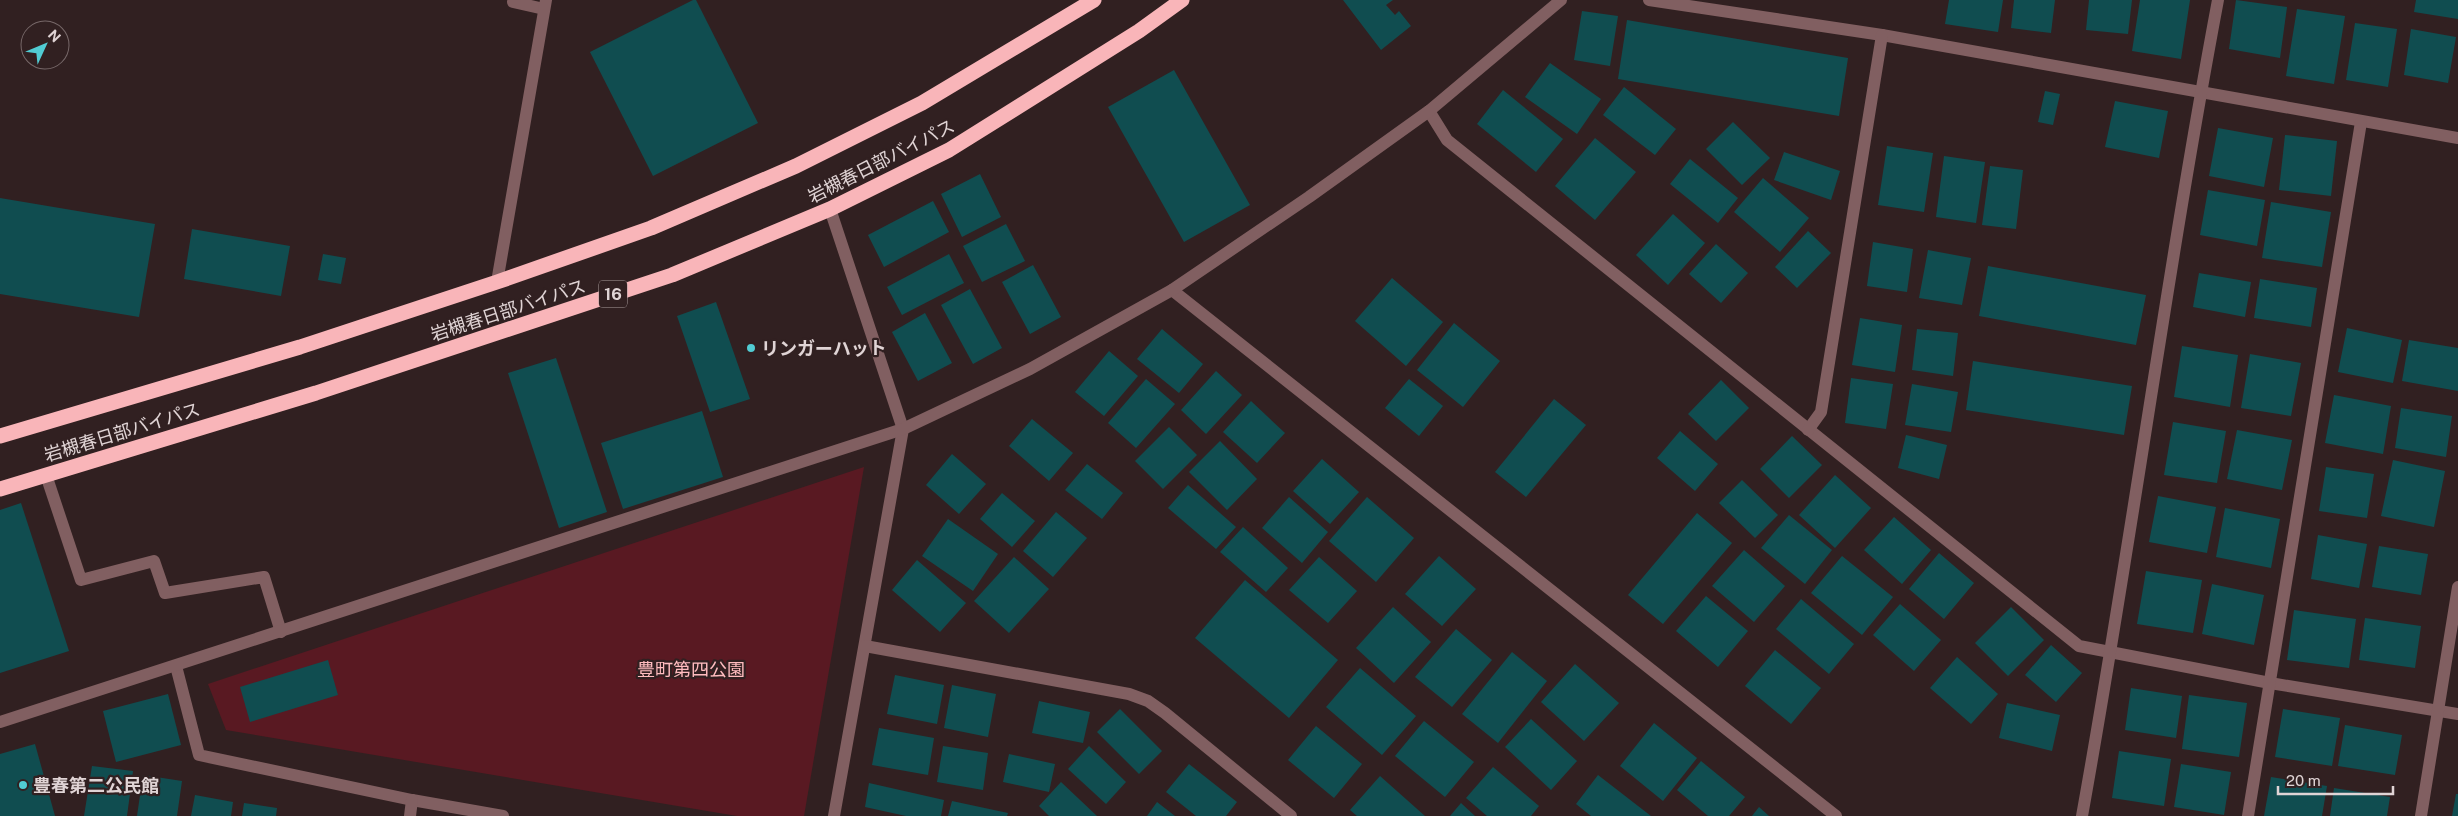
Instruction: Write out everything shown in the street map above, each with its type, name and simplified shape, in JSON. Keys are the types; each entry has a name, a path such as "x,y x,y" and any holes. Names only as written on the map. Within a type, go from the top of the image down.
{"highway":[{"name":"岩槻春日部バイパス","path":"0,436 300,347 497,282 651,228 796,166 922,103 1094,0"},
{"name":"岩槻春日部バイパス","path":"0,489 316,393 653,281 830,209 949,150 1139,31 1182,0"}],"street":[{"path":"0,722 903,429 1030,369 1172,290 1309,197 1429,111 1560,0"},
{"path":"1649,0 1882,35 2458,138"},
{"path":"2082,816 2111,654 2200,93 2218,0"},
{"path":"497,282 545,4 513,2"},
{"path":"1808,430 1821,412 1882,35"},
{"path":"1429,111 1447,140 2079,646 2111,654 2270,683 2458,714"},
{"path":"2248,816 2361,122"},
{"path":"830,209 903,429 834,816"},
{"path":"1172,290 1836,816"},
{"path":"46,475 81,580 154,561 166,593 264,577 281,632"},
{"path":"2421,816 2458,587"},
{"path":"865,646 1129,694 1148,701 1291,816"},
{"path":"176,666 199,755 412,800 503,816"},
{"path":"410,816 412,800"}],"green space":[{"name":"豊町第四公園","path":"864,467 804,816 737,816 226,730 208,684"}],"building":[{"path":"696,0 758,123 653,176 590,52"},
{"path":"1343,0 1393,0 1386,5 1395,15 1399,11 1411,26 1381,50"},
{"path":"1949,0 2003,0 1998,32 1945,24"},
{"path":"2014,0 2055,0 2051,33 2011,28"},
{"path":"2089,0 2132,0 2128,34 2086,30"},
{"path":"2140,0 2190,0 2181,59 2132,51"},
{"path":"2236,0 2287,7 2280,58 2229,49"},
{"path":"2416,0 2458,0 2458,19 2414,12"},
{"path":"2297,9 2345,16 2334,84 2286,76"},
{"path":"1582,11 1618,16 1610,66 1574,60"},
{"path":"1627,20 1848,58 1839,116 1618,79"},
{"path":"2355,23 2397,29 2388,87 2346,80"},
{"path":"2411,29 2456,37 2448,83 2404,75"},
{"path":"1550,63 1601,99 1577,134 1525,97"},
{"path":"1174,70 1250,205 1184,242 1108,107"},
{"path":"1624,87 1676,129 1655,155 1603,115"},
{"path":"1503,90 1563,139 1536,172 1477,124"},
{"path":"2045,91 2060,94 2053,125 2038,122"},
{"path":"2115,101 2168,111 2159,158 2105,147"},
{"path":"1733,122 1770,158 1742,185 1706,149"},
{"path":"2218,128 2273,138 2264,187 2209,176"},
{"path":"2285,135 2337,141 2331,196 2279,190"},
{"path":"1595,138 1636,172 1595,220 1555,186"},
{"path":"1887,146 1933,153 1924,212 1878,205"},
{"path":"1784,152 1840,171 1831,200 1774,180"},
{"path":"1944,156 1985,162 1976,223 1936,217"},
{"path":"1690,159 1738,198 1718,223 1670,184"},
{"path":"1990,166 2023,170 2016,229 1982,225"},
{"path":"980,174 1001,217 962,237 941,194"},
{"path":"1763,178 1809,218 1780,252 1734,212"},
{"path":"2208,190 2265,200 2257,246 2200,235"},
{"path":"0,198 155,224 139,317 0,294"},
{"path":"933,201 949,232 884,267 868,235"},
{"path":"2271,202 2331,212 2322,267 2262,258"},
{"path":"1673,214 1705,243 1668,285 1636,255"},
{"path":"1006,224 1025,261 982,282 963,246"},
{"path":"192,229 290,246 281,296 184,279"},
{"path":"1808,231 1831,253 1797,288 1775,267"},
{"path":"1873,242 1913,249 1907,292 1867,286"},
{"path":"1716,244 1748,273 1721,303 1689,274"},
{"path":"1928,250 1971,258 1962,305 1919,298"},
{"path":"323,254 346,258 341,284 318,280"},
{"path":"949,254 964,283 902,315 887,287"},
{"path":"1033,265 1061,317 1030,334 1002,282"},
{"path":"1988,266 2146,295 2136,345 1979,316"},
{"path":"2199,273 2251,282 2245,317 2193,307"},
{"path":"1392,278 1443,322 1406,366 1355,321"},
{"path":"2260,279 2317,288 2311,327 2254,318"},
{"path":"970,289 1002,348 973,364 941,305"},
{"path":"716,302 750,399 710,412 677,316"},
{"path":"925,313 952,363 918,381 892,332"},
{"path":"1860,318 1902,325 1895,372 1852,365"},
{"path":"1454,323 1500,361 1463,407 1417,370"},
{"path":"2347,328 2402,340 2393,383 2338,372"},
{"path":"1162,329 1203,364 1179,393 1137,359"},
{"path":"1917,329 1958,333 1953,376 1912,370"},
{"path":"2409,340 2458,348 2458,391 2402,381"},
{"path":"2182,346 2238,355 2230,407 2174,397"},
{"path":"1109,351 1138,376 1104,416 1075,392"},
{"path":"2250,354 2301,363 2291,416 2241,408"},
{"path":"556,358 607,512 559,528 508,373"},
{"path":"1973,361 2132,386 2124,435 1966,410"},
{"path":"1216,371 1242,395 1206,434 1181,410"},
{"path":"1851,378 1893,384 1886,429 1845,423"},
{"path":"1146,379 1175,404 1136,448 1108,423"},
{"path":"1409,379 1443,406 1419,436 1385,408"},
{"path":"1721,380 1749,408 1716,441 1688,414"},
{"path":"1912,384 1958,392 1951,432 1905,425"},
{"path":"2334,395 2391,406 2383,454 2325,443"},
{"path":"1554,399 1586,425 1526,497 1495,472"},
{"path":"1251,401 1285,433 1257,463 1223,432"},
{"path":"2401,408 2452,416 2446,457 2395,448"},
{"path":"702,411 723,477 623,509 601,443"},
{"path":"1032,419 1073,453 1049,481 1009,446"},
{"path":"2173,422 2226,431 2217,483 2164,475"},
{"path":"1169,427 1197,455 1163,489 1135,461"},
{"path":"2237,430 2292,440 2282,490 2227,479"},
{"path":"1680,431 1718,464 1695,491 1657,458"},
{"path":"1906,435 1947,445 1939,479 1898,468"},
{"path":"1792,436 1822,465 1789,498 1760,469"},
{"path":"1220,441 1257,479 1227,510 1189,472"},
{"path":"952,454 986,484 959,514 926,485"},
{"path":"1322,459 1359,492 1330,524 1293,491"},
{"path":"2393,460 2445,471 2434,527 2381,516"},
{"path":"1087,464 1123,493 1102,519 1065,490"},
{"path":"2326,467 2374,474 2367,518 2319,511"},
{"path":"1835,475 1871,508 1835,548 1799,515"},
{"path":"1742,480 1778,515 1755,538 1719,503"},
{"path":"1188,485 1236,527 1216,549 1168,508"},
{"path":"1002,493 1035,521 1012,547 980,519"},
{"path":"2158,496 2216,507 2207,553 2149,542"},
{"path":"1289,497 1328,532 1302,563 1262,528"},
{"path":"1367,497 1414,538 1376,582 1329,541"},
{"path":"21,503 69,651 0,673 0,510"},
{"path":"2225,508 2280,519 2271,568 2216,557"},
{"path":"1056,512 1087,538 1053,577 1023,551"},
{"path":"1697,513 1732,543 1663,624 1628,595"},
{"path":"1789,515 1832,550 1805,584 1761,548"},
{"path":"1894,517 1931,550 1902,584 1864,550"},
{"path":"948,519 998,554 973,591 922,556"},
{"path":"1243,527 1288,568 1266,592 1220,552"},
{"path":"2318,535 2367,544 2359,588 2311,579"},
{"path":"2379,546 2428,554 2421,595 2372,587"},
{"path":"1744,550 1785,586 1754,622 1712,586"},
{"path":"1939,553 1974,583 1944,619 1909,589"},
{"path":"1439,556 1476,589 1442,626 1405,594"},
{"path":"1842,556 1893,597 1862,635 1811,593"},
{"path":"1014,557 1049,589 1009,633 974,601"},
{"path":"1319,557 1357,591 1328,623 1289,590"},
{"path":"917,560 966,603 940,632 892,590"},
{"path":"2146,571 2202,580 2193,633 2137,624"},
{"path":"1245,580 1338,660 1289,718 1195,638"},
{"path":"2212,584 2264,595 2254,645 2202,634"},
{"path":"1706,596 1748,631 1718,667 1676,631"},
{"path":"1801,599 1854,644 1829,674 1776,629"},
{"path":"1900,604 1941,640 1914,671 1873,635"},
{"path":"1393,607 1431,642 1394,683 1356,648"},
{"path":"2011,607 2044,640 2008,676 1975,643"},
{"path":"2294,610 2356,619 2349,668 2287,660"},
{"path":"2365,618 2421,626 2415,668 2359,660"},
{"path":"1456,629 1492,660 1452,707 1415,677"},
{"path":"2051,645 2082,673 2056,702 2025,675"},
{"path":"1775,650 1821,688 1791,724 1745,686"},
{"path":"1512,652 1547,681 1498,743 1462,714"},
{"path":"1957,657 1998,694 1971,724 1930,688"},
{"path":"328,660 338,695 250,722 240,687"},
{"path":"1575,664 1619,703 1584,741 1541,702"},
{"path":"1360,668 1416,716 1382,755 1326,707"},
{"path":"895,675 944,685 937,724 887,714"},
{"path":"952,685 996,694 988,737 944,728"},
{"path":"2131,688 2182,696 2176,738 2125,730"},
{"path":"168,694 181,745 116,762 103,711"},
{"path":"2189,695 2247,703 2239,757 2182,749"},
{"path":"1039,701 1090,712 1083,743 1032,733"},
{"path":"2007,703 2060,715 2052,751 1999,738"},
{"path":"1120,709 1162,751 1139,774 1097,732"},
{"path":"2283,709 2340,718 2332,766 2275,757"},
{"path":"1531,719 1577,761 1551,790 1505,747"},
{"path":"1424,721 1474,762 1445,797 1395,756"},
{"path":"1654,723 1697,758 1663,801 1620,766"},
{"path":"2345,725 2402,735 2395,775 2338,766"},
{"path":"1316,726 1362,764 1334,798 1288,760"},
{"path":"879,728 934,738 928,775 872,765"},
{"name":"豊春第二公民館","path":"35,744 55,816 0,816 0,754"},
{"path":"943,746 988,753 983,790 937,782"},
{"path":"1089,746 1126,782 1106,804 1068,769"},
{"path":"2119,751 2171,759 2164,806 2112,798"},
{"path":"1009,754 1055,764 1049,792 1003,782"},
{"path":"1701,761 1745,797 1729,816 1708,816 1677,790"},
{"path":"1189,764 1237,802 1226,816 1196,816 1166,792"},
{"path":"2181,764 2231,772 2224,815 2174,807"},
{"path":"92,766 133,771 127,816 84,816"},
{"path":"1493,767 1539,806 1531,816 1487,816 1466,798"},
{"path":"143,775 182,781 177,816 137,816"},
{"path":"1598,775 1651,816 1591,816 1576,804"},
{"path":"1380,776 1425,816 1357,816 1350,810"},
{"path":"2271,777 2327,786 2322,816 2264,816"},
{"path":"1061,782 1097,816 1049,816 1039,806"},
{"path":"869,783 944,800 941,816 906,816 865,807"},
{"path":"2334,788 2390,797 2387,816 2330,816"},
{"path":"2456,794 2458,794 2458,816 2452,816"},
{"path":"195,795 233,802 231,816 191,816"},
{"path":"952,801 1008,813 1007,816 948,816"},
{"path":"1157,802 1175,816 1147,816"},
{"path":"244,803 277,808 276,816 242,816"},
{"path":"1461,803 1475,816 1450,816"},
{"path":"1759,807 1769,816 1752,816"}],"place":[{"name":"リンガーハット","path":"751,348"},
{"name":"豊春第二公民館","path":"23,785"}]}
